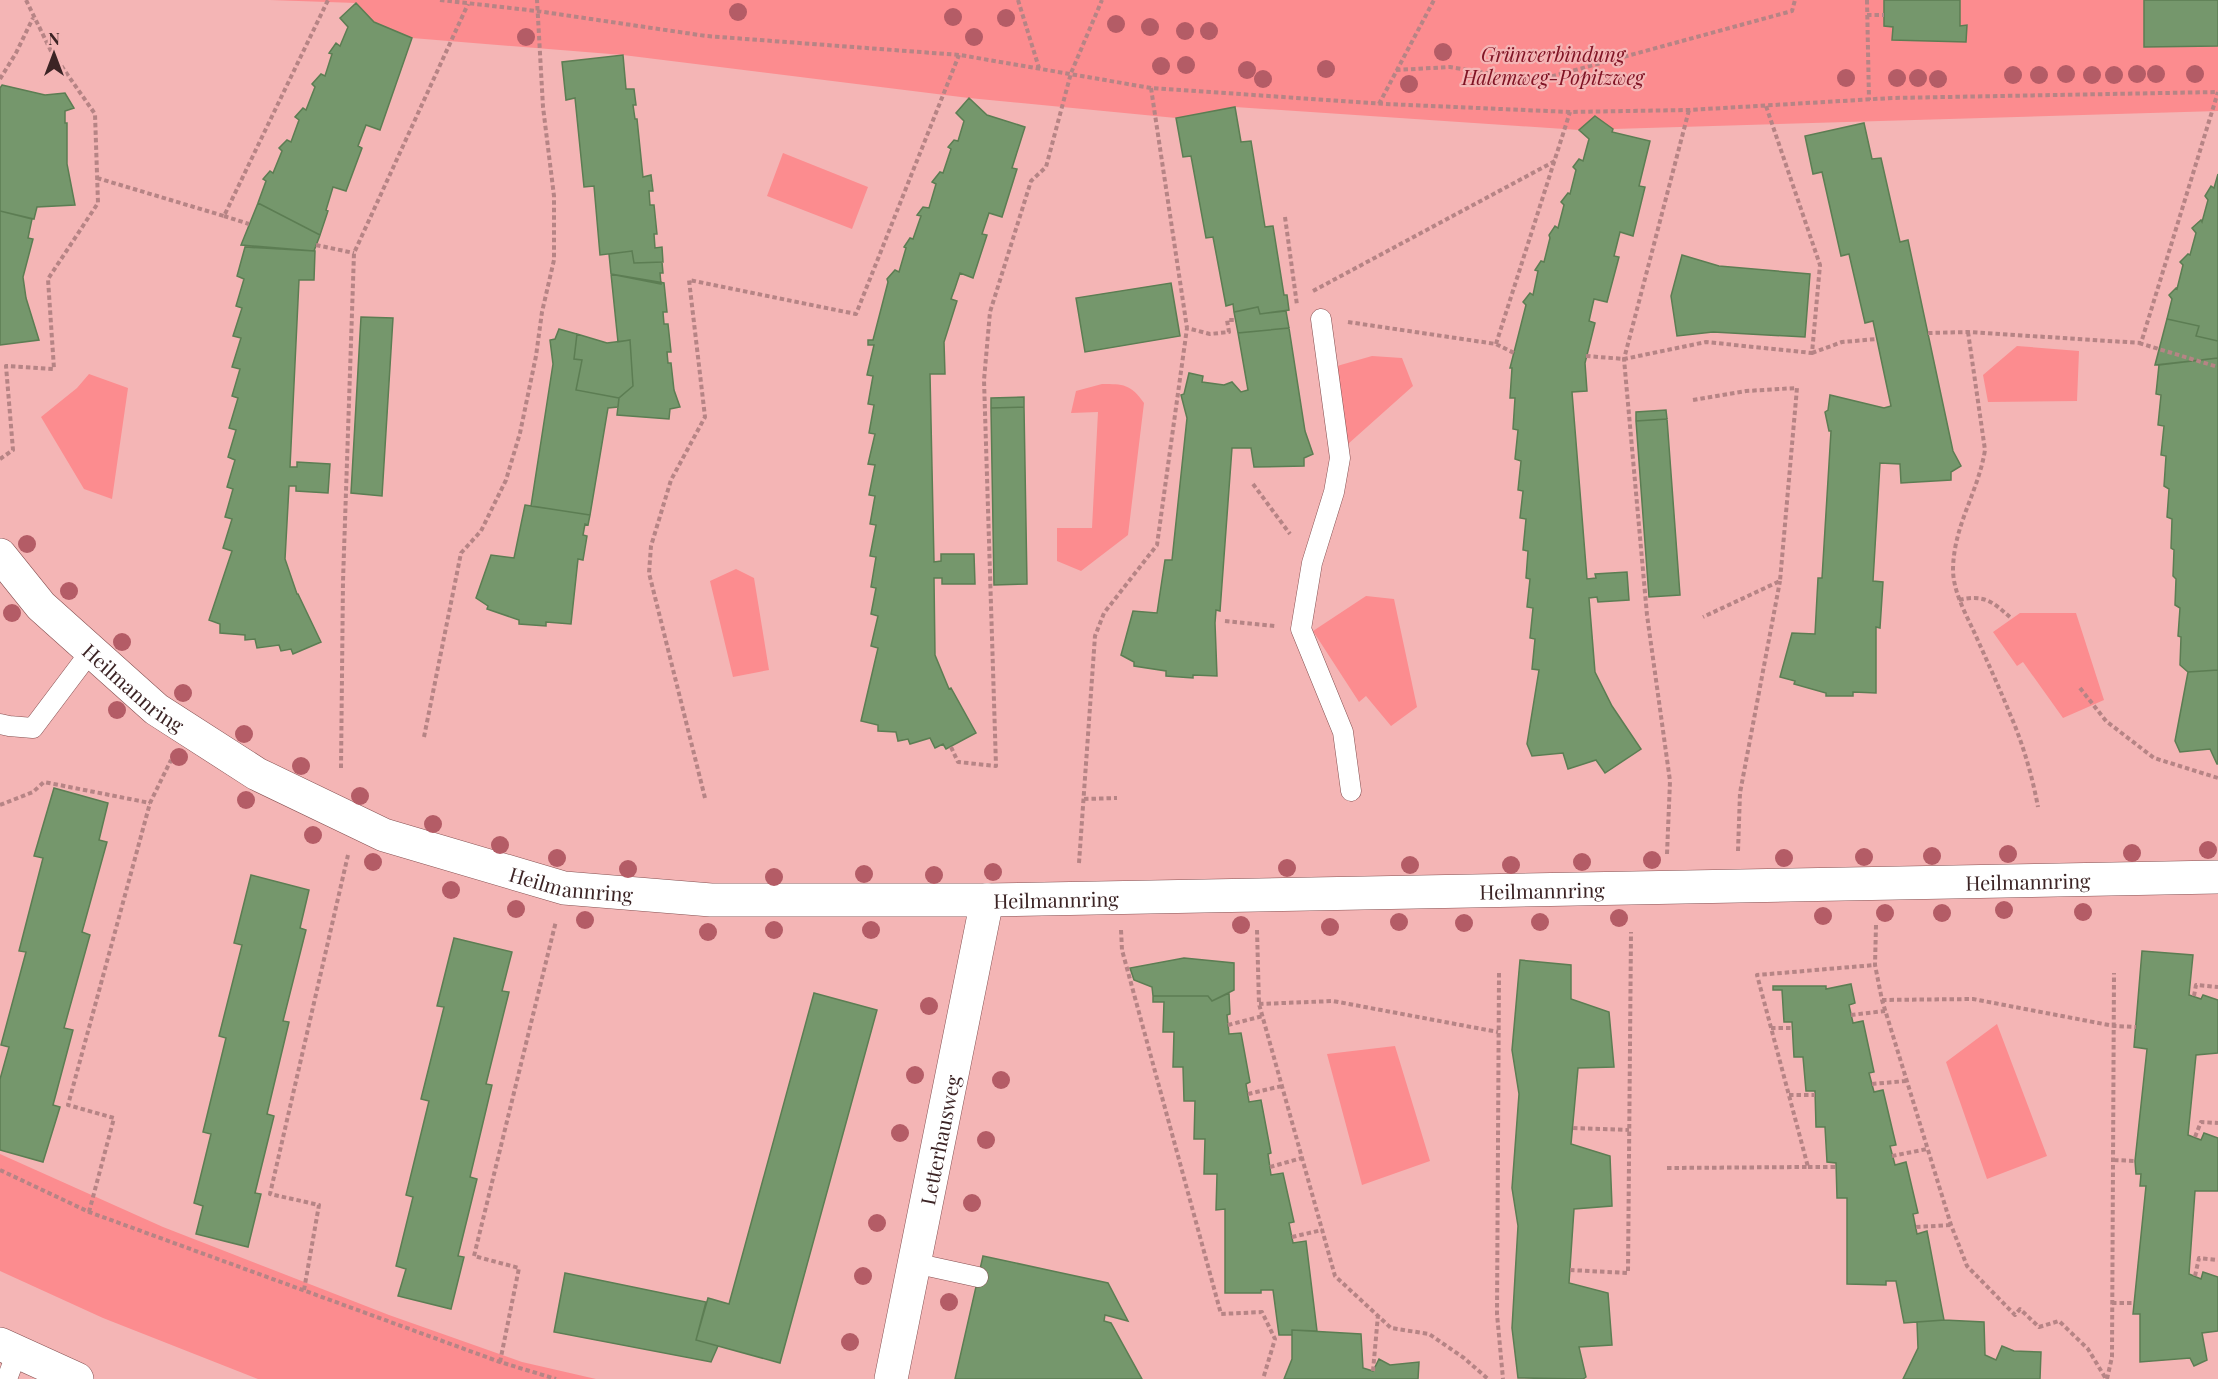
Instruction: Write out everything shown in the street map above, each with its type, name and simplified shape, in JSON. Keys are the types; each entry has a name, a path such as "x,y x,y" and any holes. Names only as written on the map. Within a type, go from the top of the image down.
{"street":[{"name":"Heilmannring","path":"0,555 41,606 156,709 257,774 384,835 564,888 711,900 987,900 2218,877"},
{"name":"Letterhausweg","path":"891,1379 987,900"},
{"path":"8,1359 77,1379"}],"lane":[{"path":"1321,319 1340,458 1334,492 1312,563 1301,629 1343,732 1351,790"},
{"path":"0,724 33,728 91,651"},
{"path":"914,1263 978,1277"}],"path":[{"path":"0,363 6,366 54,369 48,279 98,203 95,114 51,51 26,0"},
{"path":"224,216 328,0"},
{"path":"440,0 537,11 706,36 960,55 1151,88 1379,104 1570,112 1689,110 1869,100 2218,92 2141,343 1968,332 1928,333"},
{"path":"424,737 461,553 482,531 506,480 520,433 554,260 554,196 543,107 537,0"},
{"path":"1018,0 1039,68"},
{"path":"951,747 958,762 996,766 984,380 990,312 1030,181 1046,167 1071,73 1102,0"},
{"path":"1379,104 1434,0"},
{"path":"1396,70 1450,67 1535,81 1792,10 1795,0"},
{"path":"1867,0 1869,100"},
{"path":"341,768 343,581 354,253 468,4"},
{"path":"1867,15 1884,15"},
{"path":"0,79 34,17"},
{"path":"705,798 649,573 651,546 671,480 705,417 689,280 856,314 960,55"},
{"path":"1076,897 1095,636 1104,613 1157,545 1187,328 1151,88"},
{"path":"1766,106 1820,265 1812,353"},
{"path":"1665,886 1670,781 1647,615 1624,359 1689,110"},
{"path":"1496,344 1570,112"},
{"path":"1296,300 1555,161"},
{"path":"97,178 249,224"},
{"path":"1285,217 1299,316 1496,344 1514,353"},
{"path":"316,245 354,253"},
{"path":"1187,328 1210,334 1229,332 1227,320 1236,320"},
{"path":"1968,332 1985,450 1982,469 1965,508 1955,544 1953,572 1959,600 2011,715 2030,767 2038,807"},
{"path":"1586,356 1624,359 1706,342 1812,353 1842,342 1877,339"},
{"path":"2137,342 2218,367"},
{"path":"0,459 13,450 6,366"},
{"path":"1694,400 1746,391 1797,388 1780,580 1740,794 1739,849 1719,886"},
{"path":"1253,484 1312,563"},
{"path":"1703,617 1780,580"},
{"path":"1959,600 1975,597 1986,599 1997,605 2012,619"},
{"path":"1225,621 1301,629"},
{"path":"2080,688 2106,721 2154,758 2218,778"},
{"path":"89,1212 114,1118 68,1105 150,803 188,730"},
{"path":"0,806 33,792 44,782 150,803"},
{"path":"1084,799 1117,798"},
{"path":"304,1290 320,1205 270,1194 357,822"},
{"path":"500,1362 519,1268 474,1256 564,888"},
{"path":"1256,894 1259,1004 1335,1276 1391,1328 1429,1334 1464,1358 1488,1379"},
{"path":"1120,897 1122,950 1221,1314 1262,1312 1275,1339 1263,1379"},
{"path":"1876,925 1875,965 1882,1000 1951,1225 1967,1266 2015,1315 2020,1309 2039,1327 2060,1321 2088,1349 2106,1379"},
{"path":"1570,1270 1628,1273 1631,932"},
{"path":"1808,1167 1757,975 1875,965"},
{"path":"1498,973 1497,1314 1503,1379"},
{"path":"2106,1379 2112,1357 2114,973"},
{"path":"2194,996 2196,985 2218,987"},
{"path":"1882,1000 1973,999 2114,1026 2136,1027"},
{"path":"1259,1004 1333,1001 1498,1032"},
{"path":"1851,1015 1885,1011"},
{"path":"1228,1025 1263,1017"},
{"path":"1771,1028 1792,1028"},
{"path":"1872,1083 1906,1081"},
{"path":"1248,1094 1282,1086"},
{"path":"1789,1095 1815,1095"},
{"path":"2195,1137 2200,1122 2218,1123"},
{"path":"1573,1128 1629,1130"},
{"path":"1892,1156 1928,1149"},
{"path":"1270,1167 1302,1158"},
{"path":"2114,1160 2135,1161"},
{"path":"1667,1168 1836,1167"},
{"path":"0,1170 89,1212 500,1362 555,1379"},
{"path":"1916,1227 1951,1225"},
{"path":"1292,1237 1322,1230"},
{"path":"2195,1276 2199,1258 2218,1260"},
{"path":"2112,1303 2134,1303"},
{"path":"1373,1371 1378,1315"}],"green space":[{"name":"Grünverbindung Halemweg-Popitzweg","path":"270,0 2218,0 2218,111 1613,129 1595,116 1579,130 1235,107 1176,118 969,98 623,55 412,38 374,22 356,3"},
{"path":"783,153 868,187 852,229 767,196"},
{"path":"2017,346 2079,351 2077,401 1988,402 1983,375"},
{"path":"1372,356 1402,358 1413,386 1348,444 1337,366"},
{"path":"89,374 128,388 112,499 84,489 41,417 77,388"},
{"path":"1102,384 1126,386 1135,392 1144,403 1128,535 1081,571 1057,561 1057,528 1092,528 1098,412 1071,413 1076,391"},
{"path":"736,569 754,578 769,670 733,677 710,581"},
{"path":"1366,596 1394,599 1417,707 1391,726 1366,696 1359,702 1313,631"},
{"path":"2020,613 2076,613 2104,700 2063,718 2023,662 2017,666 1993,632"},
{"path":"1997,1024 2047,1156 1987,1179 1946,1062"},
{"path":"1395,1046 1430,1161 1362,1185 1327,1054"},
{"path":"0,1154 163,1227 389,1315 522,1362 596,1379 258,1379 103,1318 0,1271"}],"building":[{"path":"1884,0 1960,0 1960,26 1967,25 1966,42 1892,40 1893,27 1884,26"},
{"path":"2144,0 2218,0 2218,46 2144,47"},
{"path":"356,3 374,22 412,38 380,130 366,125 358,146 362,148 346,191 333,187 320,235 258,203 266,181 263,179 270,171 273,173 282,151 279,148 287,140 291,142 299,120 295,117 303,108 306,110 315,87 312,84 321,74 325,76 332,54 329,53 336,43 340,46 348,27 340,18"},
{"path":"623,55 626,89 634,89 636,105 633,105 635,119 637,119 643,177 651,175 653,191 649,191 650,205 654,205 657,234 654,234 655,248 662,247 663,262 634,263 632,251 600,255 594,186 584,187 575,98 566,100 562,62"},
{"path":"2,85 45,95 65,93 74,108 65,111 65,123 67,123 67,164 75,205 37,207 34,219 0,211 0,88"},
{"path":"969,98 987,115 1025,127 1012,168 1017,169 1002,217 989,213 982,234 987,235 973,278 960,273 951,299 957,301 944,342 945,374 930,374 934,562 941,561 941,554 974,554 975,584 942,584 942,578 934,578 935,655 949,689 951,688 976,733 946,749 943,744 935,748 930,738 910,744 908,739 898,741 896,732 878,731 878,725 861,721 878,648 871,646 878,616 871,614 876,588 871,587 876,557 870,556 876,525 870,524 875,496 869,495 875,465 868,464 875,434 869,433 874,405 868,404 873,376 867,375 874,345 868,345 868,340 873,340 887,279 895,270 899,272 906,248 904,247 910,238 913,239 921,216 917,215 923,207 929,208 936,184 932,182 940,172 943,173 951,149 948,147 954,140 958,141 964,121 956,113"},
{"path":"1235,107 1241,142 1251,141 1265,227 1273,226 1284,295 1287,295 1289,310 1260,314 1258,307 1234,312 1233,304 1226,306 1213,237 1206,238 1191,156 1183,157 1176,118"},
{"path":"1595,116 1613,129 1612,132 1650,141 1639,186 1645,187 1633,236 1620,232 1614,256 1619,257 1607,302 1594,299 1589,321 1595,323 1585,363 1587,391 1572,392 1587,579 1596,578 1595,574 1627,572 1629,600 1598,602 1597,597 1589,598 1595,672 1612,706 1641,749 1605,773 1596,760 1568,769 1563,753 1532,756 1527,744 1539,670 1532,669 1535,639 1530,638 1533,608 1527,607 1530,579 1526,578 1528,551 1523,550 1526,519 1520,518 1523,491 1518,490 1521,461 1515,459 1518,430 1513,429 1515,398 1510,398 1512,368 1510,368 1526,305 1523,302 1530,293 1533,295 1538,271 1535,270 1541,261 1544,262 1549,235 1555,226 1558,228 1564,205 1561,202 1568,193 1570,194 1576,170 1573,167 1579,159 1583,161 1589,139 1579,130"},
{"path":"1864,123 1872,159 1881,158 1900,242 1908,240 1953,451 1961,466 1951,472 1951,480 1901,483 1900,464 1880,463 1873,581 1883,582 1880,628 1876,627 1876,693 1853,692 1853,696 1826,696 1826,693 1794,684 1795,681 1780,677 1792,633 1815,634 1818,578 1822,578 1831,431 1829,431 1825,412 1828,410 1830,395 1884,408 1891,406 1873,321 1865,323 1849,254 1841,256 1822,172 1813,174 1805,136"},
{"path":"2218,174 2218,341 2196,336 2199,326 2167,319 2172,299 2169,295 2177,289 2183,265 2180,262 2188,254 2190,255 2196,233 2192,228 2201,220 2202,222 2208,200 2205,196 2211,186 2214,188"},
{"path":"258,203 320,235 314,251 241,245"},
{"path":"0,211 32,219 28,238 33,239 23,277 26,298 39,340 0,345"},
{"path":"245,247 315,251 314,280 299,280 290,467 297,467 297,462 330,464 328,493 296,491 296,486 289,486 285,559 297,594 321,642 293,654 291,649 281,651 279,645 257,648 255,639 245,640 245,635 220,633 220,624 209,620 232,551 223,548 232,519 225,517 233,489 227,487 235,460 228,457 236,430 229,428 238,398 232,396 240,369 232,367 241,338 233,336 242,308 236,306 244,279 237,276"},
{"path":"632,251 634,263 662,262 661,284 611,274 609,254"},
{"path":"1682,255 1719,266 1810,274 1805,337 1713,332 1677,336 1671,296"},
{"path":"611,274 664,283 667,312 663,312 664,324 668,324 671,352 667,352 668,363 671,363 674,390 680,407 670,409 669,419 617,415 619,398 633,386 630,340 618,342"},
{"path":"1171,283 1180,336 1085,352 1076,298"},
{"path":"1258,307 1260,314 1286,311 1289,328 1238,333 1234,312"},
{"path":"361,317 393,318 382,496 351,493"},
{"path":"2167,319 2199,326 2196,336 2218,341 2218,358 2155,365"},
{"path":"1289,328 1305,431 1313,454 1304,458 1304,466 1254,467 1251,448 1232,448 1220,611 1216,610 1215,623 1217,676 1193,675 1193,678 1166,676 1166,671 1134,666 1134,662 1121,655 1133,611 1157,613 1165,560 1172,560 1187,418 1181,395 1184,394 1189,373 1203,376 1202,382 1224,385 1232,382 1241,392 1248,390 1238,333"},
{"path":"559,329 577,334 574,359 582,360 576,390 619,398 618,407 608,408 590,515 531,506 553,364 550,340 555,339"},
{"path":"577,334 607,343 630,340 633,386 619,398 576,390 582,360 574,359"},
{"path":"2218,358 2218,670 2188,672 2180,665 2181,637 2178,636 2180,608 2175,605 2174,550 2171,548 2172,519 2167,517 2169,489 2164,486 2166,456 2161,455 2164,426 2158,425 2161,395 2156,394 2159,365"},
{"path":"1024,397 1024,407 991,408 991,398"},
{"path":"1024,407 1027,584 994,585 991,408"},
{"path":"1666,410 1667,419 1636,421 1636,412"},
{"path":"1667,419 1680,595 1649,597 1636,421"},
{"path":"525,505 590,515 583,535 587,536 583,560 578,559 571,624 546,622 546,626 519,624 519,620 487,609 488,606 476,598 491,555 514,558"},
{"path":"2218,670 2217,764 2210,749 2180,752 2175,741 2188,672"},
{"path":"54,788 108,803 99,840 107,842 82,932 90,935 64,1028 73,1030 53,1105 60,1107 43,1162 0,1150 0,1079 9,1047 1,1045 26,952 19,951 43,858 34,856"},
{"path":"251,875 309,890 300,928 306,930 283,1021 289,1022 267,1114 274,1116 255,1193 261,1194 248,1247 196,1234 203,1206 194,1203 211,1134 203,1132 226,1038 219,1036 242,945 234,943"},
{"path":"454,938 512,952 502,991 509,992 486,1084 492,1085 470,1177 477,1179 458,1256 464,1257 451,1309 398,1296 406,1269 396,1266 413,1197 406,1195 429,1101 421,1099 444,1007 437,1006"},
{"path":"2142,951 2193,955 2189,995 2201,999 2203,995 2218,1000 2218,1053 2196,1055 2188,1135 2201,1140 2204,1133 2218,1138 2218,1191 2195,1191 2189,1274 2201,1279 2203,1272 2218,1277 2218,1331 2202,1333 2207,1360 2194,1366 2190,1358 2140,1362 2140,1314 2133,1314 2146,1186 2140,1186 2141,1174 2136,1174 2135,1161 2147,1049 2134,1047"},
{"path":"1184,958 1234,963 1234,990 1212,1001 1208,996 1153,996 1152,987 1134,980 1130,968"},
{"path":"1520,960 1571,965 1571,999 1609,1012 1614,1067 1578,1068 1571,1144 1610,1156 1612,1206 1574,1209 1569,1283 1608,1293 1612,1345 1579,1347 1586,1377 1583,1379 1518,1378 1512,1328 1518,1226 1512,1188 1519,1094 1512,1050"},
{"path":"1851,984 1855,1003 1849,1005 1853,1023 1863,1021 1874,1072 1869,1073 1874,1092 1883,1090 1896,1145 1890,1146 1895,1165 1906,1162 1918,1213 1913,1214 1917,1234 1927,1231 1944,1320 1904,1323 1896,1281 1886,1281 1886,1285 1847,1284 1847,1198 1837,1198 1836,1163 1827,1162 1825,1127 1816,1127 1815,1091 1806,1091 1803,1057 1794,1057 1792,1022 1784,1022 1782,990 1773,990 1773,986 1826,986 1826,989"},
{"path":"814,993 877,1010 780,1363 696,1340 708,1298 729,1304"},
{"path":"1229,993 1230,1014 1227,1015 1229,1034 1241,1033 1250,1082 1246,1084 1249,1102 1261,1100 1271,1153 1268,1154 1271,1175 1283,1173 1294,1222 1289,1223 1293,1243 1306,1241 1317,1331 1292,1330 1292,1335 1279,1335 1273,1290 1261,1290 1261,1293 1225,1293 1225,1209 1216,1210 1217,1174 1204,1174 1205,1139 1194,1139 1195,1101 1184,1101 1183,1067 1173,1067 1174,1032 1163,1032 1164,1002 1153,1002 1153,996 1208,996 1212,1001"},
{"path":"983,1256 1108,1283 1128,1321 1105,1315 1104,1321 1111,1323 1142,1379 955,1379"},
{"path":"565,1273 706,1302 696,1340 718,1346 711,1362 554,1332"},
{"path":"1944,1320 1984,1322 1985,1355 1996,1360 2002,1346 2014,1351 2041,1352 2040,1379 1903,1379 1918,1348 1917,1322"},
{"path":"1292,1330 1361,1334 1363,1368 1373,1371 1379,1359 1390,1365 1419,1362 1418,1379 1284,1379 1292,1359"}]}
